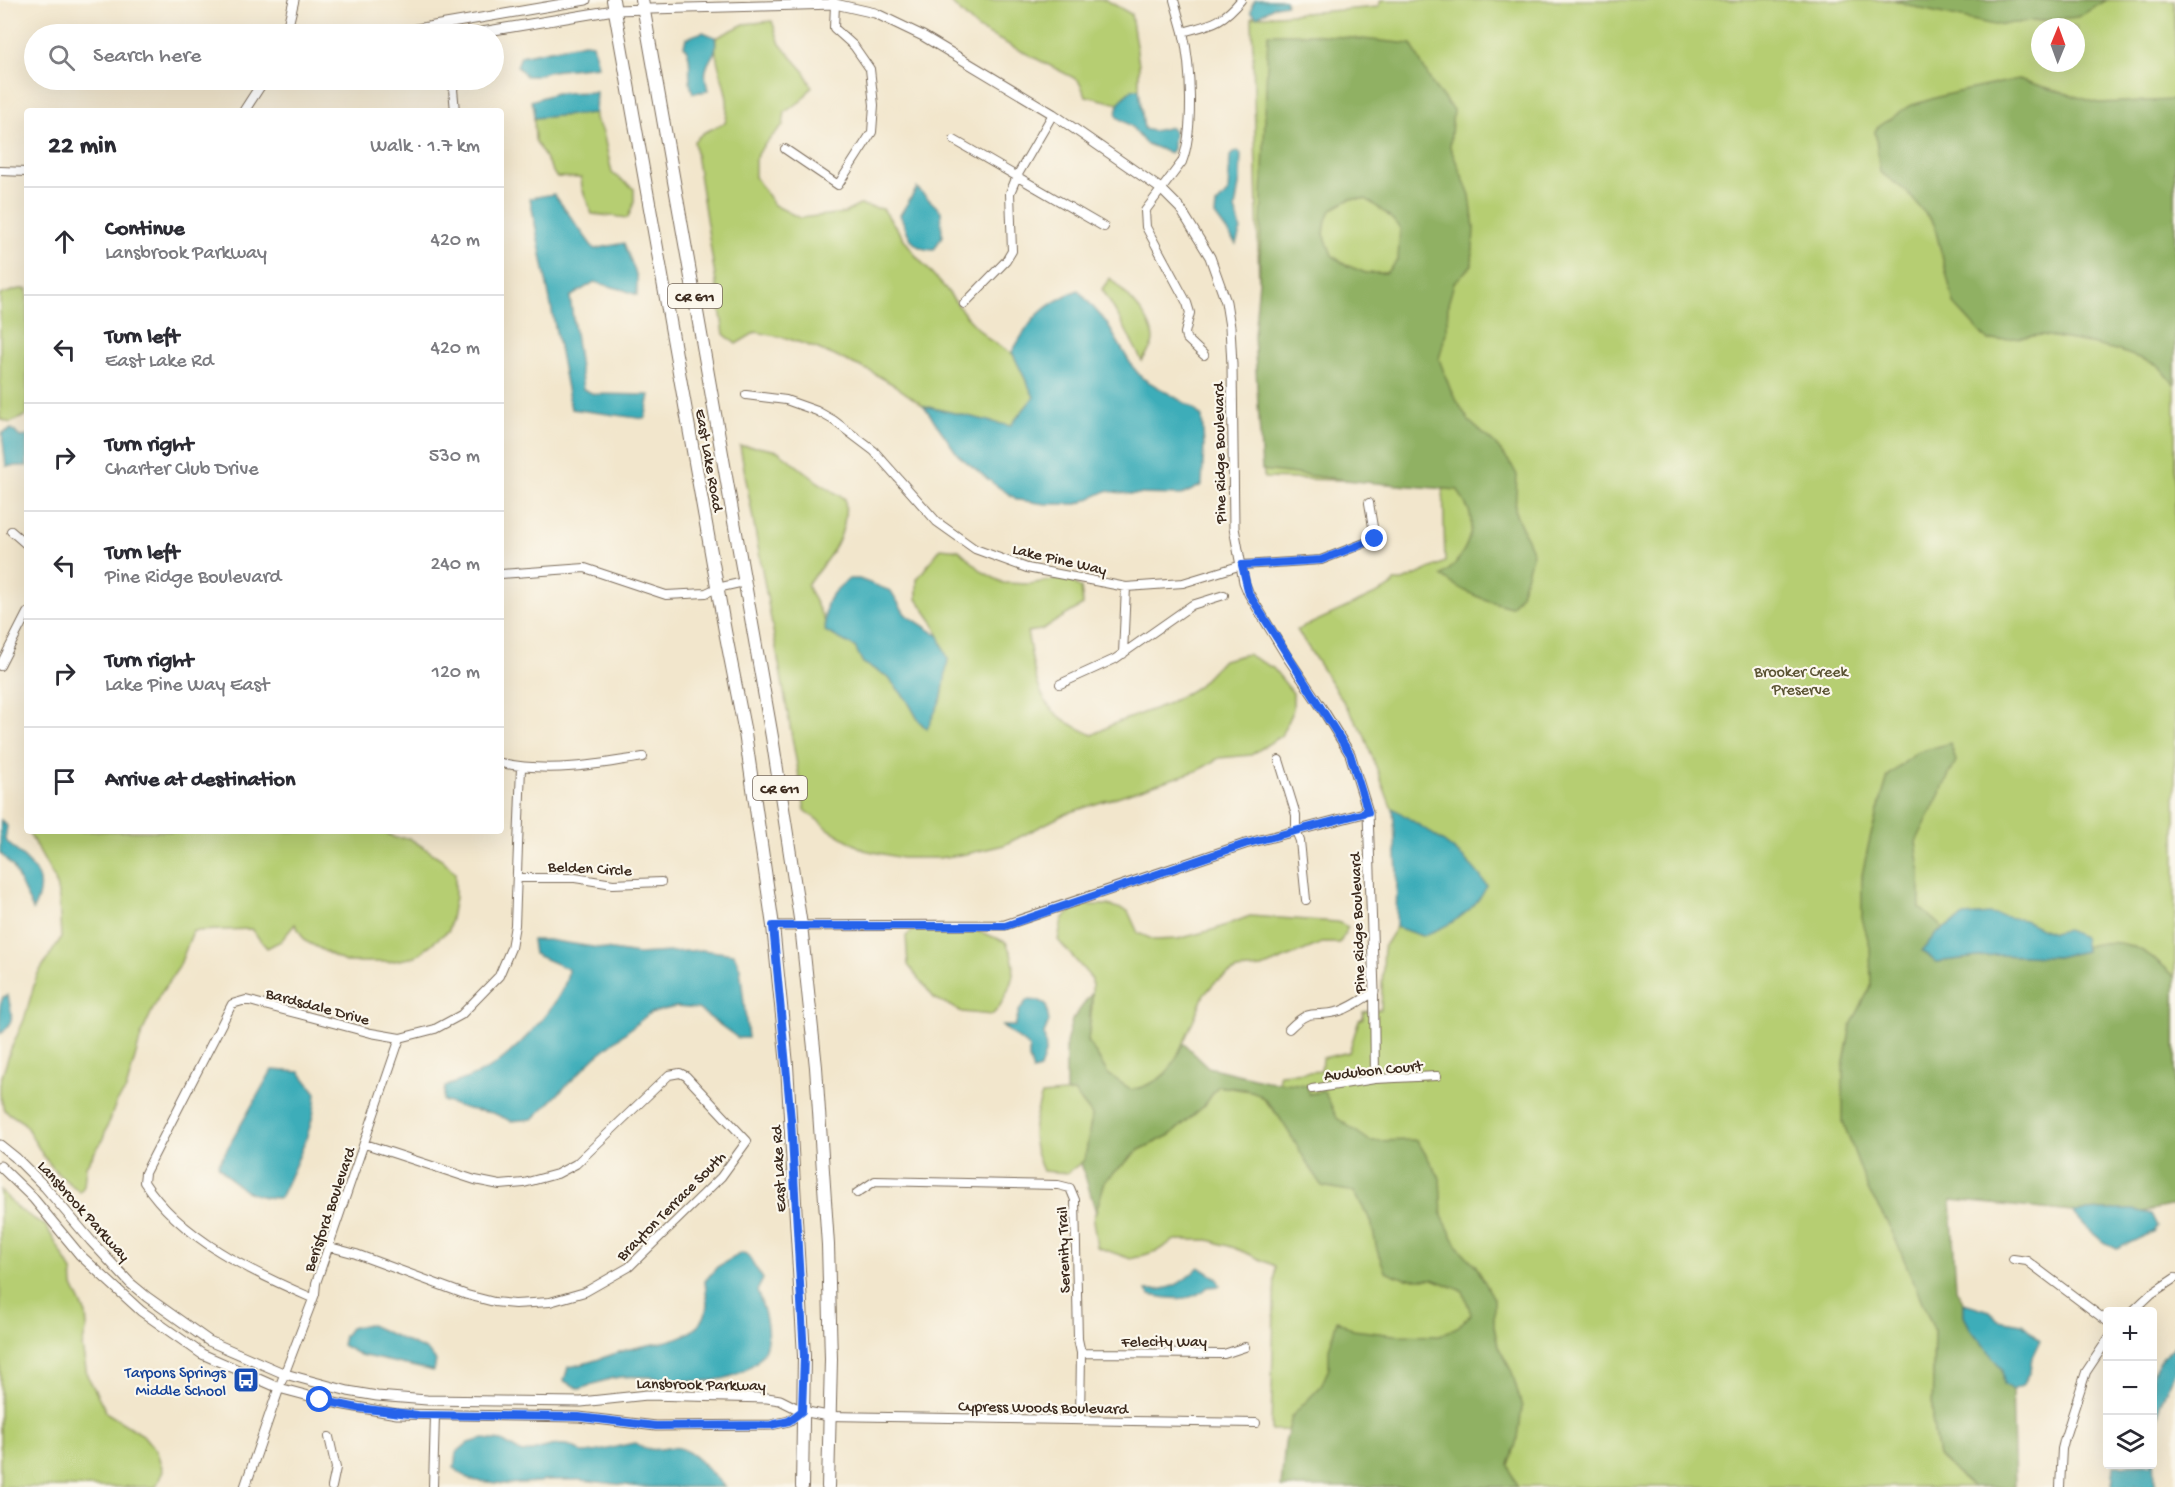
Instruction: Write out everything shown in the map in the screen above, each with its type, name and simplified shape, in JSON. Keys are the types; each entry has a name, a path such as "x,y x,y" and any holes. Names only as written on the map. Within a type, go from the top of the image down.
{"main road":[{"name":"East Lake Road","path":"614,5 717,588 745,733 773,926"},
{"name":"East Lake Road","path":"643,5 772,736 801,925"},
{"name":"CR 611","path":"801,925 816,1067 828,1245 831,1359 828,1487"},
{"name":"East Lake Rd","path":"773,926 791,1120 804,1356 802,1411"},
{"name":"CR 611","path":"802,1411 802,1487"}],"street":[{"path":"290,24 294,0"},
{"path":"451,24 586,0"},
{"path":"1174,0 1183,32 1189,76 1189,111 1185,153 1182,162 1145,211 1146,227 1187,303 1190,313 1186,338 1204,355"},
{"path":"1183,32 1220,21 1230,14 1241,0"},
{"path":"785,149 838,186 872,132 874,105 870,69 854,46 834,28 833,1"},
{"name":"Pine Ridge Boulevard","path":"504,27 614,5 833,1 874,13 923,36 1053,114 1161,189 1180,208 1210,257 1226,302 1232,365 1234,528 1249,594 1350,754 1368,812 1375,1079"},
{"path":"246,108 258,90"},
{"path":"453,90 455,108"},
{"path":"964,304 1006,261 1012,251 1010,193 1017,176 1053,114"},
{"path":"954,140 1104,227"},
{"path":"0,171 24,172"},
{"name":"Lake Pine Way","path":"746,395 786,400 817,411 833,420 874,451 937,522 975,549 1027,568 1126,587 1183,583 1242,565 1321,560 1375,539 1369,503"},
{"path":"11,531 24,542"},
{"path":"504,574 585,568 666,595 706,593 744,582"},
{"path":"1122,654 1126,587"},
{"path":"1060,684 1115,659 1192,605 1224,595"},
{"path":"0,666 24,619"},
{"path":"504,764 521,767 580,767 643,757"},
{"path":"1279,760 1296,815 1296,831 1300,841 1306,900"},
{"name":"Bardsdale Drive","path":"312,1298 272,1281 222,1255 174,1217 149,1190 144,1182 145,1173 232,1004 246,1000 371,1033 400,1038 435,1029 461,1015 499,976 511,948 515,925 521,767"},
{"path":"773,926 1005,926 1245,844 1368,812"},
{"name":"Belden Circle","path":"518,878 575,878 613,884 661,882"},
{"path":"1289,1029 1302,1017 1318,1012 1337,1012 1374,993"},
{"name":"Berisford Boulevard","path":"279,1388 330,1247 400,1038"},
{"name":"Brayton Terrace South","path":"330,1247 356,1254 467,1295 494,1302 515,1304 550,1302 585,1292 629,1267 721,1177 740,1154 747,1141 686,1076 680,1073 669,1075 576,1164 557,1174 524,1183 486,1183 365,1144"},
{"name":"Audubon Court","path":"1312,1089 1375,1079 1437,1076"},
{"name":"Lansbrook Parkway","path":"0,1145 45,1187 91,1242 130,1283 147,1297 209,1341 285,1374 330,1387 404,1399 581,1402 647,1395 767,1398 780,1400 802,1411 789,1421 771,1425 656,1426 579,1417 398,1414 358,1408 279,1388 202,1354 141,1311 80,1255 33,1198 0,1166"},
{"name":"Serenity Trail","path":"856,1193 875,1181 1058,1185 1070,1188 1075,1200 1078,1339 1081,1353 1080,1420"},
{"path":"2013,1259 2027,1262 2103,1318"},
{"path":"2136,1307 2175,1278"},
{"path":"2060,1487 2065,1437 2086,1372 2103,1346"},
{"name":"Felecity Way","path":"1081,1353 1224,1354 1245,1347"},
{"path":"245,1487 279,1388"},
{"path":"802,1411 828,1416"},
{"path":"433,1487 435,1415"},
{"name":"Cypress Woods Boulevard","path":"828,1416 1256,1423"},
{"path":"329,1437 336,1468 332,1487"}],"green space":[{"path":"948,0 1106,0 1131,14 1139,65 1139,89 1129,92 1119,104 1086,96 1078,80 978,29"},
{"name":"Brooker Creek Preserve","path":"1381,0 2175,0 2175,1201 1924,1192 1926,1311 1934,1330 1932,1419 1938,1456 1973,1487 1447,1487 1448,1431 1271,1430 1275,1266 1235,1248 1209,1240 1175,1240 1157,1251 1131,1259 1097,1247 1093,1220 1105,1181 1139,1150 1170,1135 1204,1106 1218,1086 1256,1092 1278,1115 1279,1074 1321,1071 1322,1058 1349,1052 1359,1020 1363,1018 1363,1012 1381,1009 1384,946 1396,927 1422,936 1450,923 1470,865 1445,843 1391,807 1363,732 1297,630 1391,587 1394,581 1403,581 1445,562 1443,483 1264,478 1252,17 1378,7"},
{"path":"1894,0 2107,0 2078,17 2031,18 2031,21 1994,25 1921,9"},
{"path":"772,21 780,44 804,71 812,87 801,101 785,112 783,125 763,146 755,160 755,177 774,205 800,218 844,213 860,205 883,209 916,256 946,289 966,316 988,339 1013,354 1034,397 1010,426 924,406 870,371 786,338 756,332 736,344 724,334 694,141 703,133 725,123 727,114 726,96 716,51 716,38 744,24"},
{"path":"1268,34 1312,34 1411,44 1433,85 1453,110 1450,147 1470,195 1474,228 1472,265 1454,283 1448,304 1447,329 1439,359 1451,391 1469,421 1495,444 1517,475 1515,512 1533,553 1521,594 1511,607 1474,595 1441,576 1455,564 1465,548 1471,529 1469,511 1458,490 1262,470 1254,336 1259,281","holes":["1350,199 1366,199 1388,215 1400,228 1398,259 1386,273 1366,273 1346,265 1332,255 1324,234 1326,220 1332,209"]},
{"path":"2018,79 2098,103 2175,100 2175,385 2158,365 2120,351 2078,341 2042,335 1988,341 1954,304 1934,224 1906,191 1880,172 1875,131 1909,106 1945,95"},
{"path":"595,113 595,119 603,132 612,173 634,189 634,202 628,218 592,214 582,188 581,178 556,177 535,140 534,118"},
{"path":"1110,278 1139,308 1150,327 1153,336 1152,345 1142,361 1102,289"},
{"path":"24,289 24,416 10,423 0,419 0,295"},
{"path":"740,446 778,451 818,482 845,499 844,525 841,536 830,556 807,585 825,622 825,631 855,647 863,663 887,676 926,728 942,697 948,659 933,622 917,599 917,579 941,548 959,550 983,572 1003,583 1029,584 1060,579 1069,580 1081,588 1083,605 1041,630 1027,632 1034,670 1044,698 1058,715 1075,726 1093,735 1113,724 1167,704 1197,687 1223,660 1247,654 1273,668 1293,693 1293,709 1281,736 1251,755 1219,758 1199,770 1065,814 1004,845 938,858 902,858 864,850 830,830 805,810"},
{"path":"1950,743 1956,761 1916,842 1920,870 1920,908 1943,928 1922,951 1936,962 1994,955 2056,957 2086,951 2085,947 2099,943 2111,942 2145,952 2175,977 2175,1205 2142,1212 2103,1210 2073,1212 1951,1200 1956,1289 1964,1303 1964,1316 1970,1328 2002,1369 2004,1384 2012,1390 2015,1487 1973,1487 1938,1456 1932,1419 1934,1330 1891,1229 1869,1192 1843,1122 1843,1067 1851,1025 1871,986 1870,947 1862,918 1862,875 1870,838 1888,776 1916,753"},
{"path":"30,834 388,834 395,838 409,838 443,860 455,873 455,897 449,930 415,957 389,962 345,962 305,941 295,924 281,941 267,948 251,929 193,931 179,967 159,996 142,1033 126,1090 116,1103 102,1141 86,1166 84,1186 80,1192 58,1174 44,1157 24,1123 4,1110 0,1095 0,1083 10,1051 24,1020 37,975 61,938 59,899 55,880"},
{"path":"1079,905 1108,905 1128,911 1138,933 1154,940 1178,939 1216,929 1250,916 1338,922 1348,927 1340,943 1322,943 1262,968 1236,970 1216,981 1204,995 1174,1065 1154,1084 1132,1090 1108,1074 1088,1041 1092,979 1058,940 1062,919"},
{"path":"914,930 976,930 1006,942 1014,967 1013,974 1005,997 992,1015 962,1012 934,998 908,965 906,936"},
{"path":"1092,993 1088,1041 1108,1074 1132,1090 1143,1087 1165,1074 1170,1069 1183,1043 1208,1067 1266,1081 1307,1085 1309,1094 1324,1091 1337,1118 1370,1141 1417,1140 1440,1178 1442,1216 1458,1247 1476,1266 1494,1299 1494,1326 1498,1346 1512,1372 1522,1407 1518,1438 1509,1465 1517,1487 1281,1487 1285,1442 1291,1417 1321,1386 1329,1368 1329,1349 1337,1320 1353,1330 1395,1335 1439,1336 1459,1326 1471,1314 1463,1291 1433,1279 1405,1279 1385,1271 1377,1250 1371,1221 1354,1192 1322,1186 1272,1108 1263,1098 1246,1090 1218,1086 1204,1106 1170,1135 1139,1150 1105,1181 1096,1212 1081,1163 1085,1159 1092,1115 1074,1092 1066,1092 1066,1043 1072,1020"},
{"path":"1074,1092 1092,1115 1085,1160 1067,1173 1043,1171 1035,1151 1033,1134 1042,1095"},
{"path":"0,1190 18,1209 46,1226 72,1271 73,1286 86,1314 87,1327 82,1346 87,1375 107,1413 143,1435 157,1452 163,1471 156,1487 0,1487"}],"water":[{"path":"1255,0 1285,0 1287,4 1275,6 1257,17 1251,12"},
{"path":"703,32 715,37 714,52 705,73 708,91 693,93 689,57 684,46 686,38"},
{"path":"584,43 593,44 598,66 526,76 517,66 521,56"},
{"path":"1133,89 1139,89 1144,129 1153,131 1171,127 1174,131 1173,149 1170,153 1145,143 1131,126 1117,117 1118,105"},
{"path":"596,92 595,113 534,118 534,107 531,101 556,93"},
{"path":"1238,151 1241,154 1240,179 1235,209 1241,230 1236,244 1215,215 1216,205 1228,192 1230,156"},
{"path":"917,188 941,211 942,236 934,250 920,247 911,240 900,215"},
{"path":"554,194 594,249 624,243 637,277 637,295 594,282 570,297 583,389 594,394 650,395 645,419 571,409 530,198"},
{"path":"1078,290 1106,322 1132,366 1142,378 1192,407 1202,417 1204,446 1202,485 1182,495 1106,491 1078,504 1046,504 1018,500 958,455 924,406 1010,426 1034,397 1012,352 1038,314 1054,302"},
{"path":"12,429 20,437 24,436 24,466 6,466 2,433"},
{"path":"849,579 859,579 891,591 905,614 939,636 948,659 942,697 927,729 887,676 863,663 855,647 825,631 828,601 835,591"},
{"path":"1393,808 1456,852 1468,862 1487,886 1468,911 1442,928 1422,936 1396,927 1397,872"},
{"path":"1,820 7,826 5,840 29,863 38,878 40,887 33,910 13,867 0,853"},
{"path":"1990,914 2024,920 2052,933 2066,930 2084,937 2086,951 2056,957 1994,955 1936,962 1922,951 1936,933 1964,916"},
{"path":"532,940 548,940 638,954 702,950 734,954 740,968 748,1038 738,1038 698,1009 676,1007 650,1013 595,1057 533,1119 511,1121 493,1113 467,1109 443,1101 445,1087 490,1068 517,1046 541,1021 560,994 568,969 534,954"},
{"path":"8,995 12,1017 9,1025 0,1034 0,1006 3,997"},
{"path":"1027,1000 1046,1004 1049,1022 1044,1034 1046,1050 1040,1069 1033,1071 1029,1059 1029,1047 1002,1026 1015,1026 1019,1011"},
{"path":"272,1070 300,1072 316,1093 308,1133 280,1198 260,1196 244,1190 231,1180 218,1165"},
{"path":"2133,1210 2151,1214 2157,1226 2153,1232 2117,1249 2093,1233 2073,1212"},
{"path":"741,1253 747,1254 763,1279 757,1291 766,1319 767,1338 761,1356 755,1363 723,1379 707,1381 638,1376 620,1377 580,1389 564,1381 568,1367 687,1334 702,1321 706,1312 705,1281 717,1267"},
{"path":"1199,1267 1217,1278 1220,1286 1208,1287 1188,1298 1149,1295 1146,1290 1169,1288 1187,1278"},
{"path":"1964,1303 1990,1311 1998,1320 2022,1324 2040,1340 2032,1357 2030,1371 2022,1386 2012,1390 2004,1384 2002,1369 1970,1328 1964,1316"},
{"path":"368,1324 428,1351 436,1361 434,1371 360,1355 342,1345 344,1336 350,1328"},
{"path":"2175,1346 2175,1371 2160,1404 2157,1426 2157,1366"},
{"path":"484,1439 502,1441 522,1453 561,1445 568,1445 582,1453 636,1443 649,1449 677,1448 694,1456 725,1487 643,1487 580,1480 544,1480 506,1484 470,1480 454,1468 456,1453 468,1443"},
{"path":"2114,1469 2155,1469 2155,1487 2112,1487"}],"place":[{"name":"Tarpons Springs Middle School","path":"246,1380"}],"route":[{"path":"320,1400 398,1414 579,1417 656,1426 771,1425 789,1421 802,1411 804,1356 791,1120 773,926 1005,926 1245,844 1368,812 1350,754 1249,594 1244,582 1242,565 1321,560 1375,539"}]}
